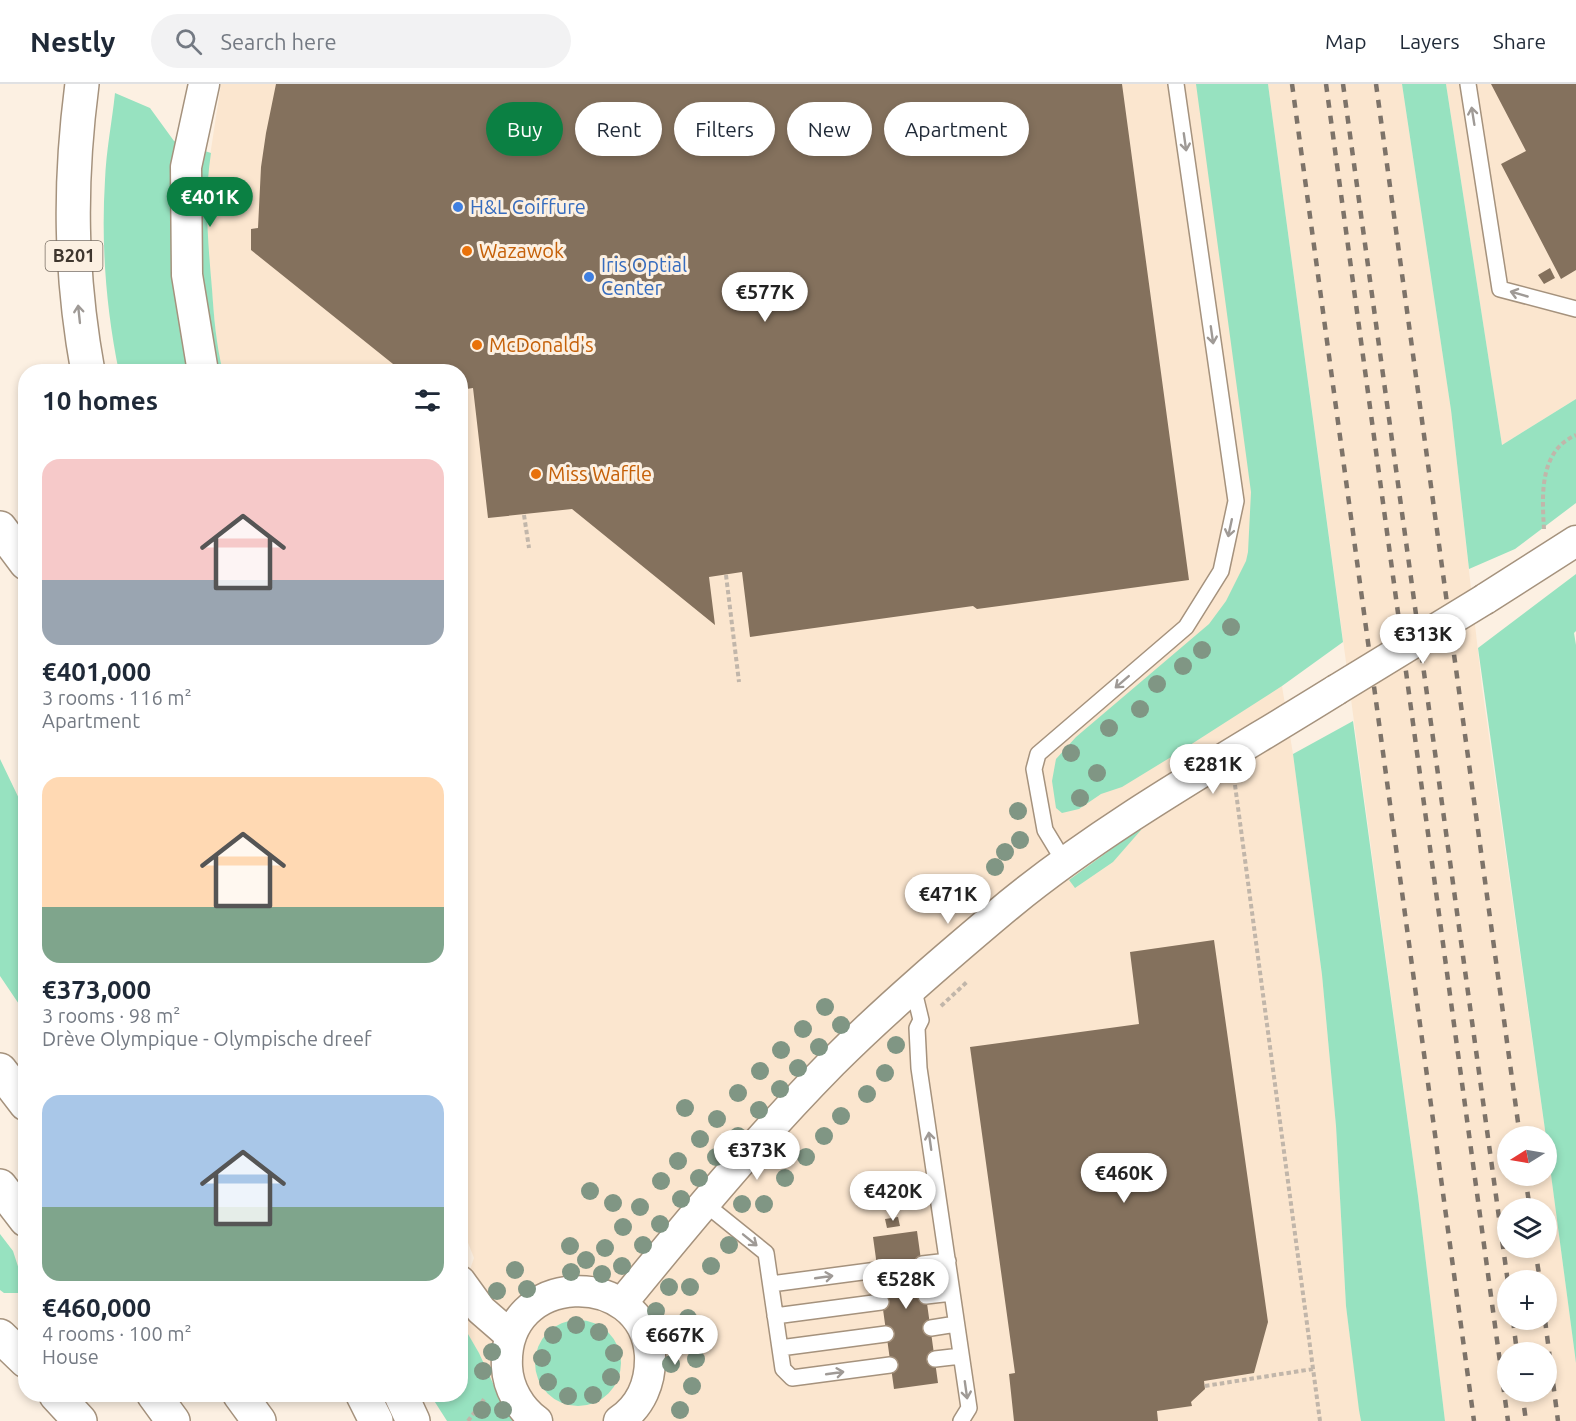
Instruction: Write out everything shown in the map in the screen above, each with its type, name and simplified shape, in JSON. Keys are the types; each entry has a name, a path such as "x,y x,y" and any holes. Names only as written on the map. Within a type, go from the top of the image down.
{"highway":[{"name":"B201","path":"82,84 75,139 72,208 74,269 87,364"},
{"path":"0,528 18,552"},
{"path":"0,1070 18,1094"},
{"path":"0,1186 18,1210"},
{"path":"0,1336 18,1353"},
{"path":"62,1402 80,1421"},
{"path":"159,1402 173,1421"},
{"path":"245,1402 259,1421"},
{"path":"366,1402 376,1421"},
{"path":"404,1402 413,1421"}],"street":[{"path":"202,364 187,275 186,167 204,84"},
{"path":"622,1303 704,1203 832,1064 914,987 1011,904 1065,862 1116,827 1576,542"},
{"path":"535,1421 518,1401 508,1377 507,1356 511,1336 522,1317 538,1302 557,1293 591,1290 622,1303 639,1321 649,1344 651,1369 644,1394 629,1419"},
{"path":"468,1292 482,1310 511,1336"}],"lane":[{"path":"1065,862 1045,830 1034,769 1038,754 1186,627 1221,571 1236,501 1176,84"},
{"path":"1468,84 1500,289 1576,309"},
{"path":"914,987 921,1020 917,1028 919,1068 969,1408 961,1421"},
{"path":"704,1203 766,1253 783,1369 792,1378 890,1365"},
{"path":"922,1264 948,1261"},
{"path":"771,1284 877,1270"},
{"path":"926,1296 952,1293"},
{"path":"775,1316 881,1302"},
{"path":"931,1328 956,1324"},
{"path":"780,1348 886,1334"},
{"path":"935,1359 961,1356"}],"path":[{"path":"1544,531 1543,479 1548,465 1566,439 1576,435"},
{"path":"524,515 529,548"},
{"path":"726,575 739,682"},
{"path":"1235,784 1320,1421"},
{"path":"921,1020 935,1012 975,975"},
{"path":"1205,1386 1313,1369"}],"shaded area":[{"path":"221,84 1231,84 1282,686 1322,975 1336,1126 1346,1306 1361,1421 520,1421 503,1405 479,1353 468,1335 468,1275 474,1258 468,1243 468,364 221,364 217,348 208,249 208,169"},
{"path":"1268,84 1402,84 1451,410 1482,687 1544,1126 1497,1126 1497,1186 1553,1186 1554,1198 1497,1198 1497,1258 1557,1258 1557,1220 1576,1363 1576,1421 1445,1421 1418,1196"},
{"path":"1446,84 1576,84 1576,399 1502,445"}],"green space":[{"path":"1196,84 1268,84 1343,642 1282,686 1122,787 1101,794 1079,809 1062,813 1056,808 1052,781 1056,759 1076,737 1209,624 1226,601 1246,561 1248,552 1251,492"},
{"path":"1402,84 1446,84 1502,445 1576,399 1576,503 1515,549 1469,569 1451,410"},
{"path":"115,93 150,108 174,141 211,153 207,204 208,238 216,330 221,364 118,364 108,300 104,252 104,204"},
{"path":"1576,574 1576,631 1574,633 1576,645 1576,1363 1557,1220 1557,1198 1554,1198 1553,1186 1557,1186 1557,1126 1544,1126 1478,648"},
{"path":"1353,721 1418,1196 1445,1421 1361,1421 1359,1410 1346,1306 1336,1126 1322,975 1293,754"},
{"path":"0,759 18,796 18,1003 0,976"},
{"path":"1139,829 1141,830 1113,862 1075,888 1069,880"},
{"path":"0,1234 13,1251 18,1266 18,1293 4,1293 0,1290"},
{"path":"570,1320 586,1320 609,1332 618,1346 621,1363 618,1380 609,1394 586,1406 570,1406 554,1399 542,1387 535,1371 535,1355 542,1339 554,1327"},
{"path":"468,1334 503,1405 520,1421 447,1421 435,1402 468,1402"}],"building":[{"path":"276,84 1122,84 1189,580 977,609 973,606 750,637 742,572 709,577 715,625 572,509 488,518 473,388 468,389 468,364 393,364 251,250 251,229 258,228 261,167"},
{"path":"1491,84 1576,84 1576,270 1561,279 1501,164 1526,151"},
{"path":"1550,268 1555,278 1544,284 1538,275"},
{"path":"1214,940 1268,1322 1254,1373 1204,1381 1205,1389 1191,1402 1192,1406 1157,1411 1158,1421 1014,1421 1009,1374 1015,1373 970,1047 1139,1024 1130,952"},
{"path":"898,1217 900,1226 887,1228 885,1219"},
{"path":"917,1231 938,1383 894,1389 873,1237"}],"railway":[{"path":"1292,84 1474,1421"},
{"path":"1326,84 1508,1421"},
{"path":"1343,84 1506,1270"},
{"path":"1376,84 1518,1126"},
{"path":"1527,1186 1528,1198"},
{"path":"1537,1258 1538,1270"},
{"path":"1514,1330 1516,1342"},
{"path":"1546,1330 1558,1421"},
{"path":"1523,1402 1526,1421"}],"place":[{"name":"H&L Coiffure","path":"458,207"},
{"name":"Wazawok","path":"467,251"},
{"name":"Iris Optial Center","path":"589,277"},
{"name":"McDonald's","path":"477,345"},
{"name":"Miss Waffle","path":"536,474"}]}
